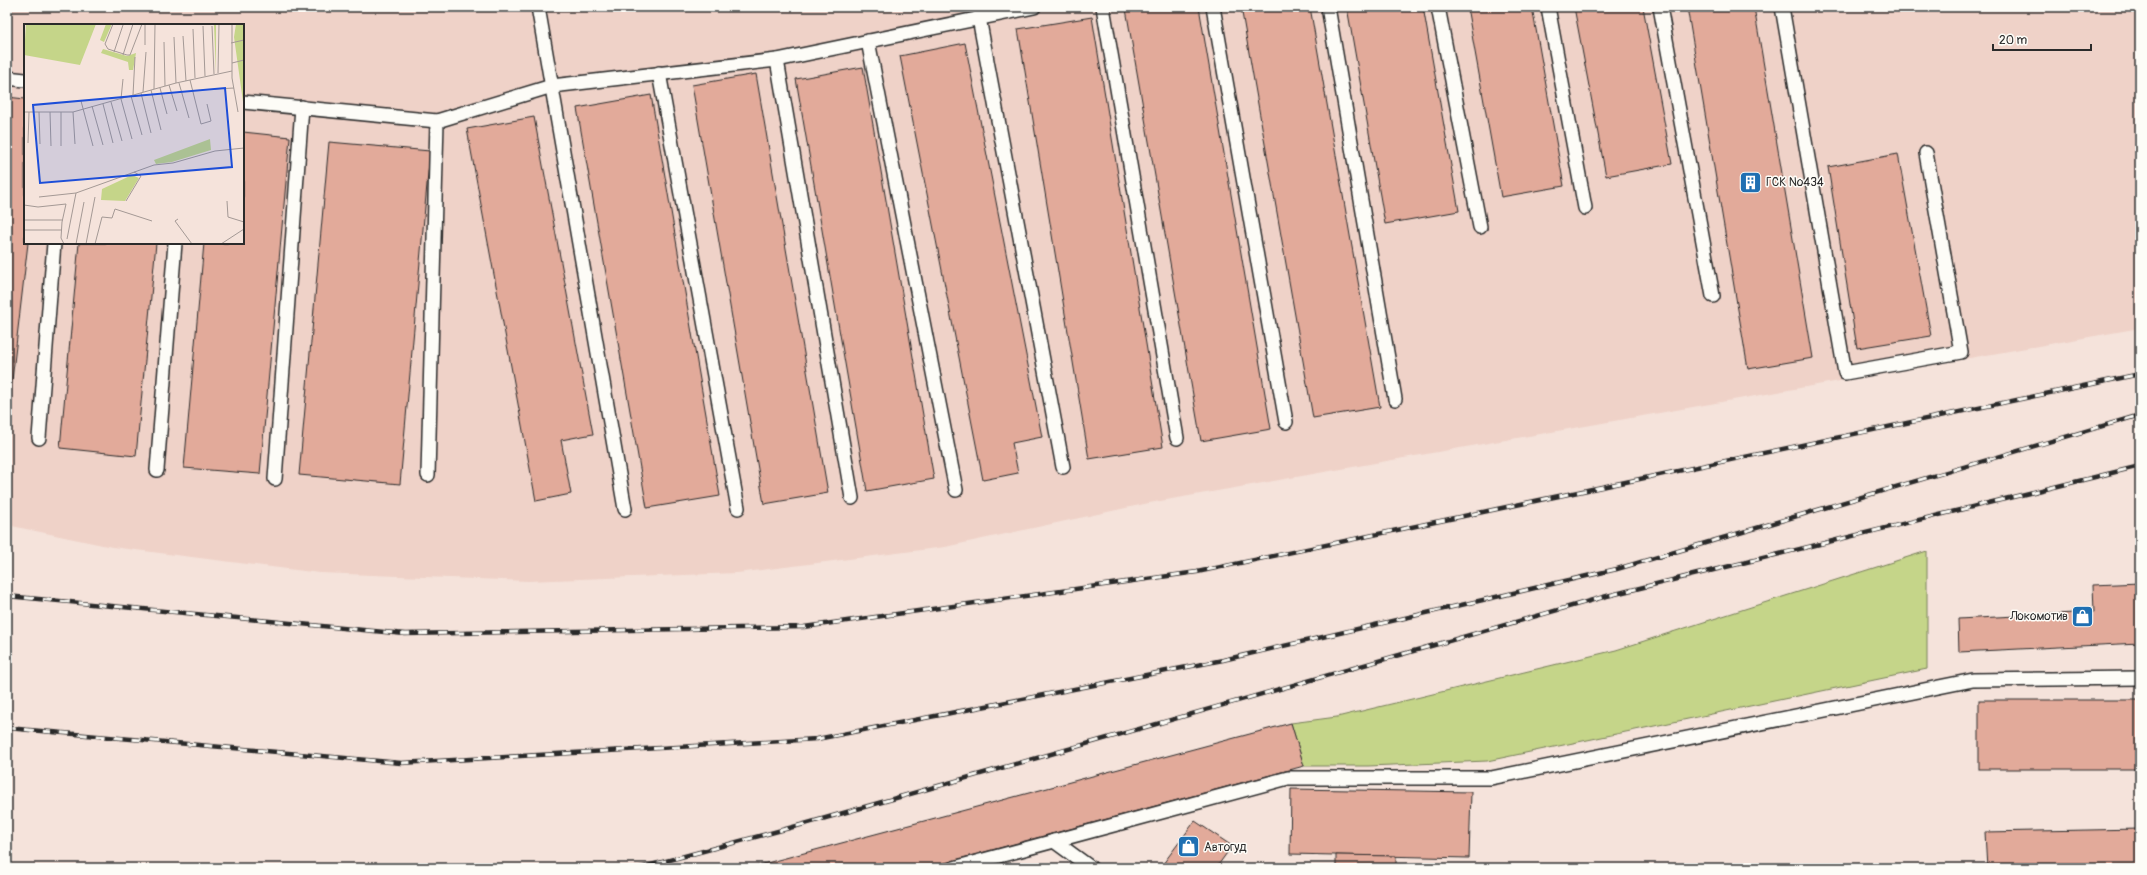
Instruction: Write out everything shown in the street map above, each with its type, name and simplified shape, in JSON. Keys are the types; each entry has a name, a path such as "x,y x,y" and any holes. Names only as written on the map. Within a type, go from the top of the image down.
{"lane":[{"path":"538,7 625,509"},
{"path":"244,102 437,121 552,86 777,60 868,41 980,13 1034,7"},
{"path":"1103,7 1178,438"},
{"path":"1213,7 1286,422"},
{"path":"1328,7 1395,399"},
{"path":"1438,7 1480,227"},
{"path":"1548,7 1585,208"},
{"path":"1660,7 1713,296"},
{"path":"1782,7 1844,373 1961,352 1926,153"},
{"path":"980,13 1063,467"},
{"path":"868,41 956,490"},
{"path":"777,60 852,498"},
{"path":"659,73 738,508"},
{"path":"7,78 24,80"},
{"path":"275,479 302,107"},
{"path":"428,475 437,121"},
{"path":"39,438 54,244"},
{"path":"157,470 175,244"},
{"path":"954,868 1288,778 1491,778 1973,680 2140,678"},
{"path":"1054,841 1091,868"}],"shaded area":[{"path":"7,7 2140,7 2140,328 1149,503 945,547 737,573 528,581 320,573 112,547 7,525"}],"green space":[{"path":"1927,551 1927,669 1487,761 1368,766 1304,766 1291,723 1337,717 1616,650"}],"building":[{"path":"1137,7 1199,7 1271,429 1201,441 1126,9"},
{"path":"1241,7 1310,7 1380,407 1313,418"},
{"path":"1347,7 1423,7 1459,211 1385,224"},
{"path":"1467,7 1532,7 1564,186 1501,197"},
{"path":"1574,7 1643,7 1672,164 1606,176"},
{"name":"ГСК №434","path":"1687,7 1754,7 1813,358 1748,369"},
{"path":"1092,17 1163,447 1089,459 1018,29"},
{"path":"965,43 1042,437 1012,443 1018,473 983,480 900,56"},
{"path":"863,67 934,479 867,491 796,79"},
{"path":"756,74 828,493 764,504 692,85"},
{"path":"651,95 720,496 647,508 577,108"},
{"path":"7,97 24,99 24,244 28,244 7,423"},
{"path":"534,117 593,434 561,440 571,494 536,501 467,129"},
{"path":"244,132 290,137 260,474 184,468 204,244 244,244"},
{"path":"329,142 430,151 400,484 299,475"},
{"path":"1898,154 1931,336 1857,348 1828,167"},
{"path":"79,244 156,244 136,456 60,448"},
{"name":"Локомотив","path":"2140,583 2140,643 1959,652 1958,619 2094,612 2093,585"},
{"path":"1979,700 2140,700 2140,769 1979,769"},
{"path":"1291,723 1304,766 926,868 748,868"},
{"path":"1291,789 1471,792 1469,858 1290,854"},
{"path":"1195,821 1232,846 1216,868 1160,868"},
{"path":"2140,829 2140,868 1987,868 1985,832"},
{"path":"1336,855 1396,856 1396,868 1336,868"}],"railway":[{"path":"7,596 405,634 804,627 1197,572 2140,374"},
{"path":"7,728 401,763 817,739 1223,660 1617,569 2140,415"},
{"path":"640,868 808,823 1607,596 2140,466"}],"place":[{"name":"ГСК №434","path":"1750,182"},
{"name":"Локомотив","path":"2083,616"},
{"name":"Автогуд","path":"1188,847"}]}
